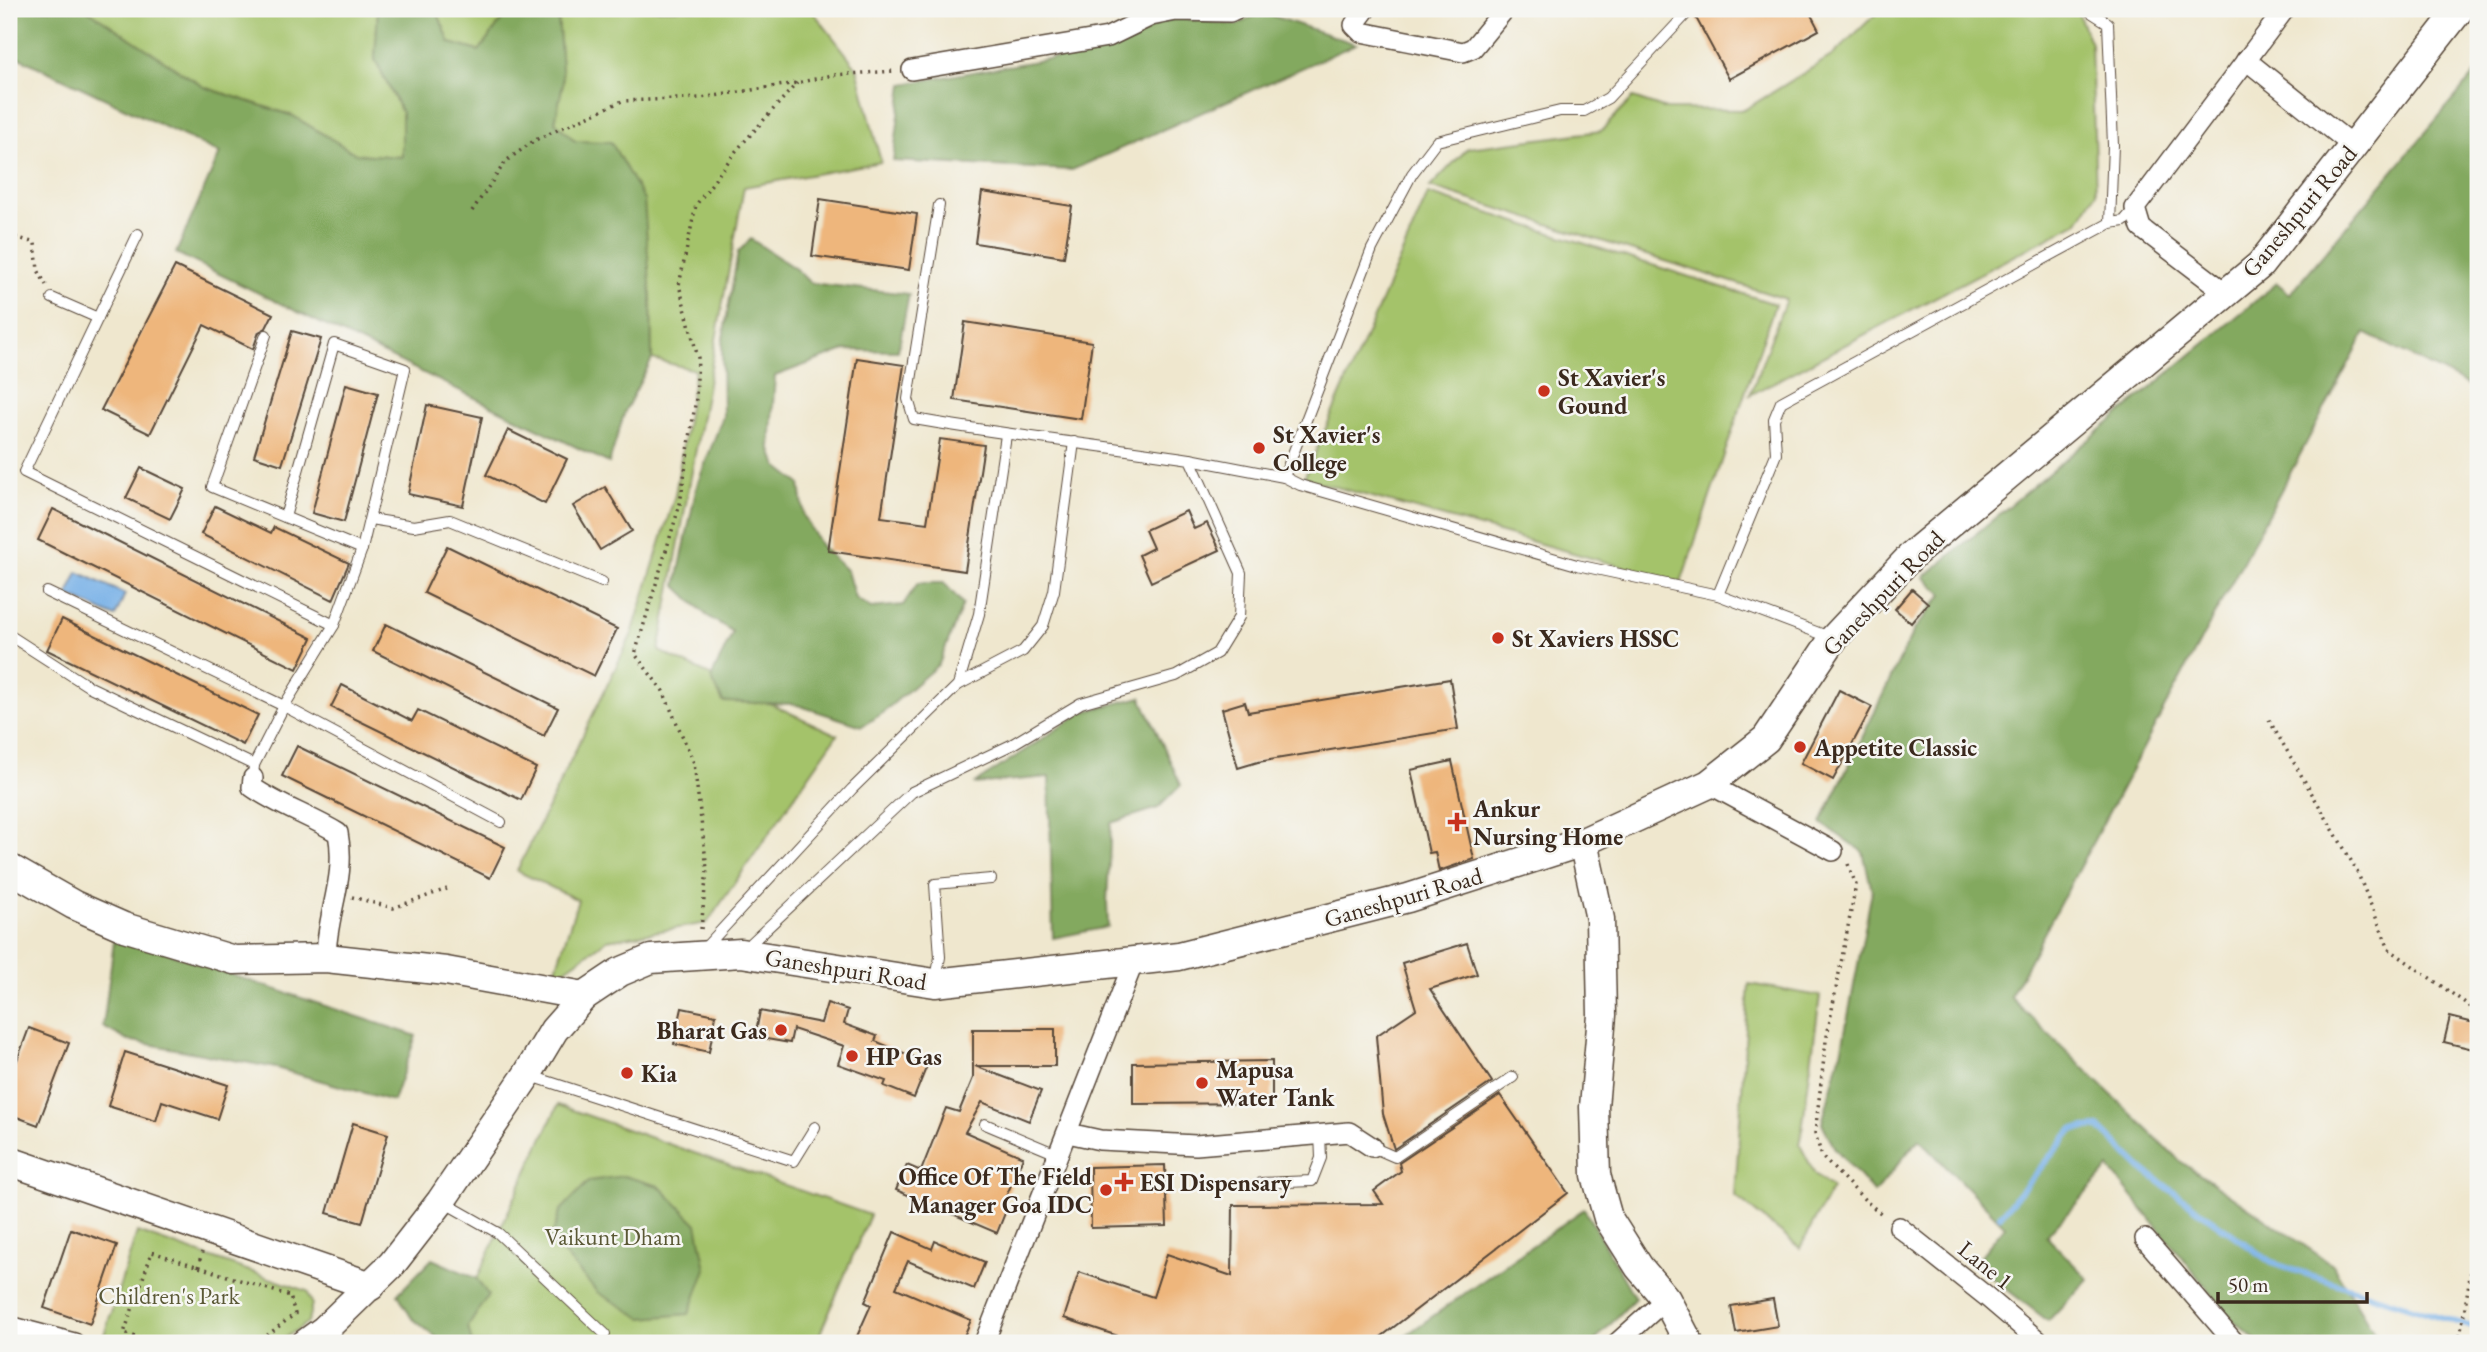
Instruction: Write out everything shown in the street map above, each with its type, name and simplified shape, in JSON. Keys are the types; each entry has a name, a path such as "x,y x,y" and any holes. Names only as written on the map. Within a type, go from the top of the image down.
{"street":[{"path":"912,70 1108,37 1150,16 1176,11 1230,12 1236,9"},
{"path":"1366,9 1354,25 1361,32 1463,52 1473,48 1505,9"},
{"path":"2226,293 2141,228 2135,208 2285,9"},
{"name":"Ganeshpuri Road","path":"306,1343 371,1286 441,1201 527,1075 554,1030 584,996 620,972 651,959 699,946 935,983 1179,956 1408,898 1583,842 1709,785 1766,739 1833,639 1912,555 2260,265 2460,9"},
{"path":"2246,60 2353,146"},
{"path":"254,772 252,787 273,802 338,833 341,850 340,877 326,938 326,958"},
{"path":"1709,785 1833,851"},
{"path":"1583,842 1600,919 1602,1015 1594,1107 1596,1175 1608,1218 1639,1266 1666,1299 1689,1343"},
{"path":"9,868 74,905 124,927 234,960 326,958 446,971 584,996"},
{"path":"984,1343 1134,961"},
{"path":"1068,1133 1100,1140 1196,1145 1349,1132 1372,1147"},
{"path":"9,1161 371,1286"},
{"name":"Lane 1","path":"1899,1227 2042,1343"},
{"path":"2145,1239 2235,1343"},
{"path":"1617,1343 1666,1299"},
{"path":"9,1326 74,1343"}],"lane":[{"path":"1284,477 1373,249 1412,174 1437,141 1560,111 1584,111 1608,98 1691,9"},
{"path":"2086,9 2108,23 2113,145 2110,223"},
{"path":"939,205 908,399 914,419 1006,435 1190,459 1284,477 1300,485 1577,565 1718,595 1833,639"},
{"path":"1718,595 1776,454 1774,419 1781,402 2110,223 2124,221 2135,208"},
{"path":"138,234 24,471 334,625"},
{"path":"52,298 98,318"},
{"path":"266,335 212,487 362,549"},
{"path":"9,635 88,687 254,772 284,706 334,625 362,549 405,369 334,344 285,517"},
{"path":"958,685 979,614 1006,435"},
{"path":"699,946 958,685 1023,651 1043,626 1054,591 1074,442"},
{"path":"741,953 912,792 1011,745 1082,703 1176,676 1217,653 1239,617 1241,573 1190,459"},
{"path":"370,519 414,526 450,520 602,582"},
{"path":"47,592 284,706 501,822"},
{"path":"935,983 940,957 935,884 991,879"},
{"path":"527,1075 793,1161 814,1127"},
{"path":"1372,1147 1395,1157 1513,1077"},
{"path":"985,1124 1059,1156"},
{"path":"1261,1183 1311,1181 1321,1158 1320,1134"},
{"path":"441,1201 498,1233 605,1334"}],"path":[{"path":"472,211 506,161 535,140 622,101 701,98 833,75 912,70"},
{"path":"699,946 707,869 694,763 663,691 635,654 680,505 696,398 698,358 679,285 696,205 736,151 797,83"},
{"path":"9,234 35,243 38,270 52,298"},
{"path":"2269,720 2356,869 2389,949 2478,1012"},
{"path":"1833,851 1848,864 1856,885 1826,1041 1815,1133 1822,1157 1866,1201 1899,1227"},
{"path":"337,893 393,908 447,889"},
{"path":"2459,1343 2478,1228"},
{"path":"155,1343 124,1333 152,1252 290,1296 295,1314 257,1343"},
{"path":"198,1267 201,1254"}],"green space":[{"path":"9,9 86,9 204,87 293,116 356,154 402,157 402,113 375,59 378,9 436,9 450,43 479,51 510,9 566,9 558,16 563,83 555,122 575,141 611,142 644,200 651,296 652,359 625,411 609,463 176,253 220,153 9,53"},
{"path":"86,9 378,9 375,59 402,113 403,157 356,154 293,116 204,87"},
{"path":"436,9 510,9 479,51 450,43"},
{"path":"566,9 811,9 857,68 881,162 744,187 659,651 837,735 707,923 607,940 553,978 578,900 517,871 632,634 675,495 695,370 652,359 651,296 575,141 555,122 563,83 558,16"},
{"path":"1881,9 2060,9 2078,13 2091,44 2096,193 2078,222 1750,395 1786,299 1430,187 1468,148 1601,131 1633,98 1666,109 1744,110 1833,55"},
{"path":"1261,12 1356,44 1072,170 893,161 903,84 1101,50 1142,26 1178,18 1237,25"},
{"path":"2478,70 2478,390 2365,333 2010,997 2180,1161 2333,1265 2380,1343 2259,1343 2232,1319 2109,1168 2046,1236 2088,1279 2048,1321 1974,1264 2005,1226 1919,1139 1874,1193 1834,1147 1822,1123 1842,1048 1872,891 1863,852 1821,823 1914,630 1943,594 1924,577 2277,283 2290,294"},
{"name":"St Xavier's Gound","path":"1428,194 1775,304 1681,583 1304,478"},
{"path":"751,239 797,270 810,283 909,294 898,351 845,350 775,376 770,447 777,466 800,484 804,516 821,546 847,571 855,598 871,608 903,605 918,583 944,583 963,604 939,664 880,715 862,726 794,704 723,702 711,678 733,632 706,615 676,586 697,485 723,416 722,344 738,252"},
{"path":"1141,697 1181,785 1158,808 1111,823 1108,927 1053,938 1049,777 974,784 1083,712"},
{"path":"115,933 416,1036 393,1101 276,1068 127,1040 103,1027"},
{"path":"1749,984 1820,996 1800,1145 1815,1174 1832,1188 1800,1248 1735,1196"},
{"name":"Vaikunt Dham","path":"558,1105 870,1215 816,1343 447,1343"},
{"path":"624,1176 659,1186 697,1224 706,1269 689,1314 642,1318 597,1292 551,1239 560,1211 589,1181"},
{"path":"1584,1209 1635,1298 1593,1343 1395,1343"},
{"name":"Children's Park","path":"137,1232 307,1291 312,1303 308,1322 278,1343 121,1343 103,1338"},
{"path":"432,1259 476,1278 488,1295 468,1327 472,1343 443,1343 411,1317 398,1294"}],"water":[{"path":"78,572 125,594 115,617 68,595"}],"building":[{"path":"1698,9 1808,9 1819,30 1729,79 1695,16"},
{"path":"982,192 1072,206 1064,257 975,243"},
{"path":"820,199 917,214 909,270 812,256"},
{"path":"175,266 273,314 266,328 259,332 253,349 204,325 150,434 101,410"},
{"path":"965,322 1092,342 1081,419 954,400"},
{"path":"292,331 321,339 282,465 254,456"},
{"path":"857,358 904,365 881,517 927,523 940,439 984,445 965,571 828,551"},
{"path":"346,384 378,393 344,522 312,513"},
{"path":"427,405 482,417 463,506 408,494"},
{"path":"508,430 567,459 545,504 486,475"},
{"path":"141,468 185,489 170,519 126,498"},
{"path":"605,487 632,531 600,550 573,506"},
{"path":"215,506 271,533 274,527 349,563 333,600 201,534"},
{"path":"53,509 312,638 297,669 38,540"},
{"path":"1186,511 1194,529 1207,523 1220,550 1151,582 1139,555 1153,548 1145,530"},
{"path":"447,546 617,629 594,676 424,593"},
{"path":"1912,589 1928,603 1911,623 1895,609"},
{"path":"62,619 258,715 243,745 47,650"},
{"path":"386,624 558,708 544,736 373,651"},
{"path":"1450,679 1458,729 1258,762 1238,768 1222,709 1245,702 1248,712"},
{"path":"342,685 412,721 418,710 536,768 521,800 331,707"},
{"path":"1839,690 1872,707 1833,780 1801,763"},
{"path":"297,746 505,847 490,878 282,776"},
{"path":"1452,761 1474,859 1439,871 1435,852 1429,853 1411,770"},
{"path":"1467,943 1477,974 1430,989 1492,1082 1394,1149 1383,1114 1376,1036 1416,1009 1402,963"},
{"path":"827,1003 848,1010 844,1024 877,1036 875,1041 928,1063 914,1098 884,1086 886,1081 838,1064 844,1046 793,1029 790,1043 755,1037 760,1011 821,1023"},
{"path":"682,1008 716,1015 709,1052 674,1044"},
{"path":"2450,1017 2478,1024 2473,1049 2444,1042"},
{"path":"29,1028 69,1043 38,1125 9,1114 9,1082"},
{"path":"973,1029 1055,1029 1055,1066 975,1066 1041,1091 1029,1121 982,1102 965,1132 1023,1157 1002,1206 1007,1208 997,1233 896,1190 907,1165 921,1171 946,1108 959,1112 973,1078"},
{"path":"125,1052 228,1085 217,1119 162,1101 156,1121 108,1106"},
{"name":"Mapusa Water Tank","path":"1272,1061 1272,1103 1133,1104 1133,1063"},
{"path":"1500,1095 1568,1193 1373,1343 1139,1343 1064,1318 1079,1272 1153,1297 1167,1254 1232,1276 1233,1205 1383,1204 1374,1191 1401,1171 1399,1163"},
{"path":"353,1123 388,1134 362,1223 327,1213"},
{"path":"1165,1165 1167,1226 1091,1228 1090,1167"},
{"path":"71,1229 117,1245 90,1324 44,1308"},
{"path":"894,1232 932,1249 935,1241 985,1262 974,1289 908,1261 896,1288 971,1320 961,1343 854,1343 871,1305 865,1302"},
{"path":"1773,1299 1778,1326 1736,1333 1731,1306"}],"waterway":[{"path":"2000,1216 2073,1129 2099,1127 2142,1169 2272,1263 2478,1329"}],"place":[{"name":"St Xavier's Gound","path":"1544,391"},
{"name":"St Xavier's College","path":"1259,448"},
{"name":"St Xaviers HSSC","path":"1498,638"},
{"name":"Appetite Classic","path":"1800,747"},
{"name":"Ankur Nursing Home","path":"1457,822"},
{"name":"Bharat Gas","path":"781,1030"},
{"name":"HP Gas","path":"852,1056"},
{"name":"Kia","path":"627,1073"},
{"name":"Mapusa Water Tank","path":"1202,1083"},
{"name":"ESI Dispensary","path":"1124,1182"},
{"name":"Office Of The Field Manager Goa IDC","path":"1106,1190"}]}
